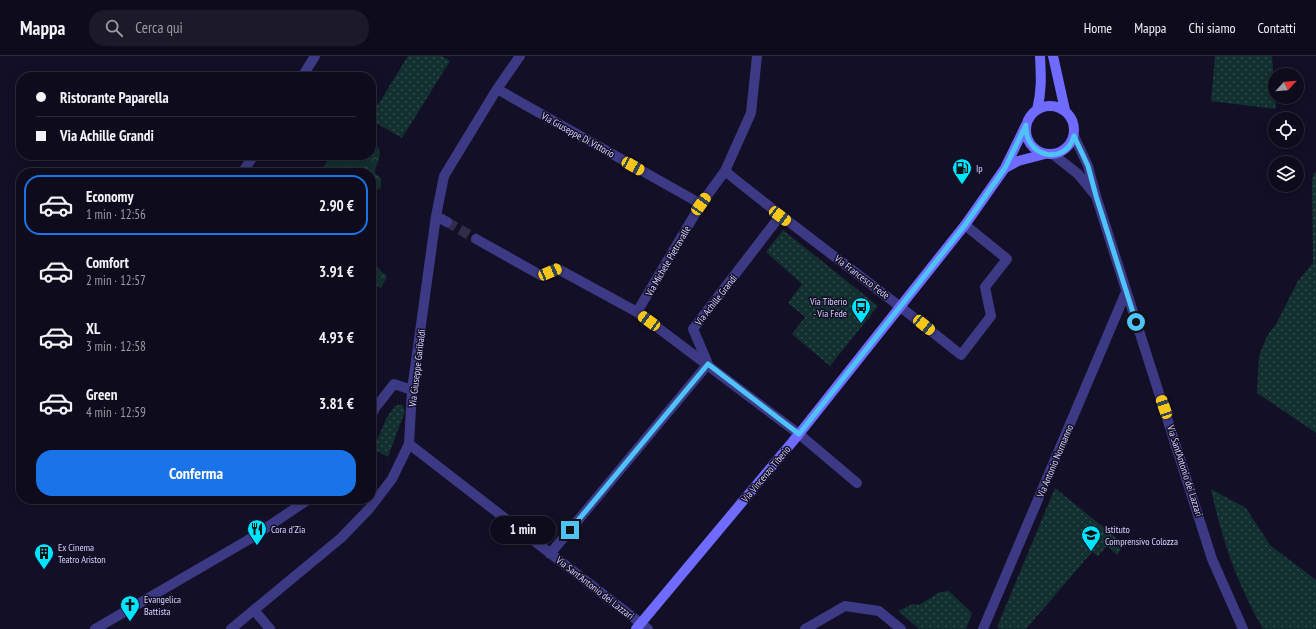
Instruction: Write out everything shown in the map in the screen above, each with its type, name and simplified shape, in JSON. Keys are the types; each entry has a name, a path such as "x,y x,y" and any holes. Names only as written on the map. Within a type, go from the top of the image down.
{"main road":[{"path":"1037,110 1041,97 1040,56"},
{"path":"1053,56 1065,110 1073,122 1074,136 1067,148 1050,154 1037,150 1030,144 1026,135 1026,125 1030,116 1037,110 1051,106 1065,110"},
{"name":"Via Vincenzo Tiberio","path":"642,627 799,434 965,225 1005,168 1026,125"},
{"name":"Via Vincenzo Tiberio","path":"1005,168 1018,160 1050,154"}],"street":[{"path":"305,72 315,56"},
{"name":"Via Giuseppe Garibaldi","path":"376,500 392,479 410,444 412,390 436,216 444,176 497,89 520,56"},
{"name":"Via Michele Pietravalle","path":"637,312 701,204 724,170 751,113 757,56"},
{"name":"Via Giuseppe Di Vittorio","path":"497,89 701,204"},
{"name":"Via Sant'Antonio dei Lazzari","path":"1074,136 1088,166 1126,292 1212,559 1243,629"},
{"name":"Via Sant'Antonio dei Lazzari","path":"1050,154 1078,174 1096,196"},
{"name":"Via Francesco Fede","path":"724,170 780,216 900,305 961,355 992,316 985,287 1007,259 965,225"},
{"path":"436,216 447,222"},
{"name":"Via Achille Grandi","path":"708,364 693,330 780,216"},
{"path":"476,239 542,276 558,269 637,312 799,434 857,483"},
{"name":"Via Antonio Normanno","path":"983,629 1126,292"},
{"path":"550,554 708,364"},
{"path":"376,407 394,384 412,390"},
{"name":"Via Sant'Antonio dei Lazzari","path":"410,444 642,627"},
{"path":"95,629 248,540 302,504"},
{"name":"Via Giuseppe Garibaldi","path":"231,629 341,538 373,504"},
{"path":"805,629 845,606 880,611 901,629"},
{"path":"254,610 270,629"}],"green space":[{"path":"408,56 442,56 450,61 402,138 376,123 376,108"},
{"path":"1215,56 1272,56 1273,68 1268,68 1268,104 1276,104 1276,109 1211,101"},
{"path":"376,145 379,148 380,156 376,168 323,168 328,160 376,160"},
{"path":"1314,173 1316,173 1316,433 1257,393 1259,356 1267,336 1276,324 1298,281 1313,263 1312,181"},
{"path":"376,174 381,178 381,188 376,190"},
{"path":"783,230 878,306 830,366 792,334 805,317 788,303 802,284 766,252"},
{"path":"376,266 387,277 381,288 376,286"},
{"path":"402,404 405,411 388,457 376,451 376,442 387,417 395,406"},
{"path":"1055,488 1124,544 1117,555 1107,546 1098,556 1092,552 1026,629 1000,629 997,627"},
{"path":"1211,489 1246,508 1270,545 1316,580 1316,629 1263,629 1245,595 1231,561 1220,526"},
{"path":"949,591 972,613 966,629 919,629 898,611 913,604 919,605 940,592"}],"tunnel":[{"path":"447,222 476,239"}],"place":[{"name":"Ip","path":"962,185"},
{"name":"Via Tiberio - Via Fede","path":"861,324"},
{"name":"Cora d'Zia","path":"257,546"},
{"name":"Istituto Comprensivo Colozza","path":"1091,552"},
{"name":"Ex Cinema Teatro Ariston","path":"44,570"},
{"name":"Evangelica Battista","path":"130,622"}],"route":[{"path":"570,530 708,364 799,434 965,225 1005,168 1026,125 1026,135 1030,144 1033,148 1045,154 1054,155 1063,151 1070,145 1074,136 1094,181 1096,196 1136,322"}]}
